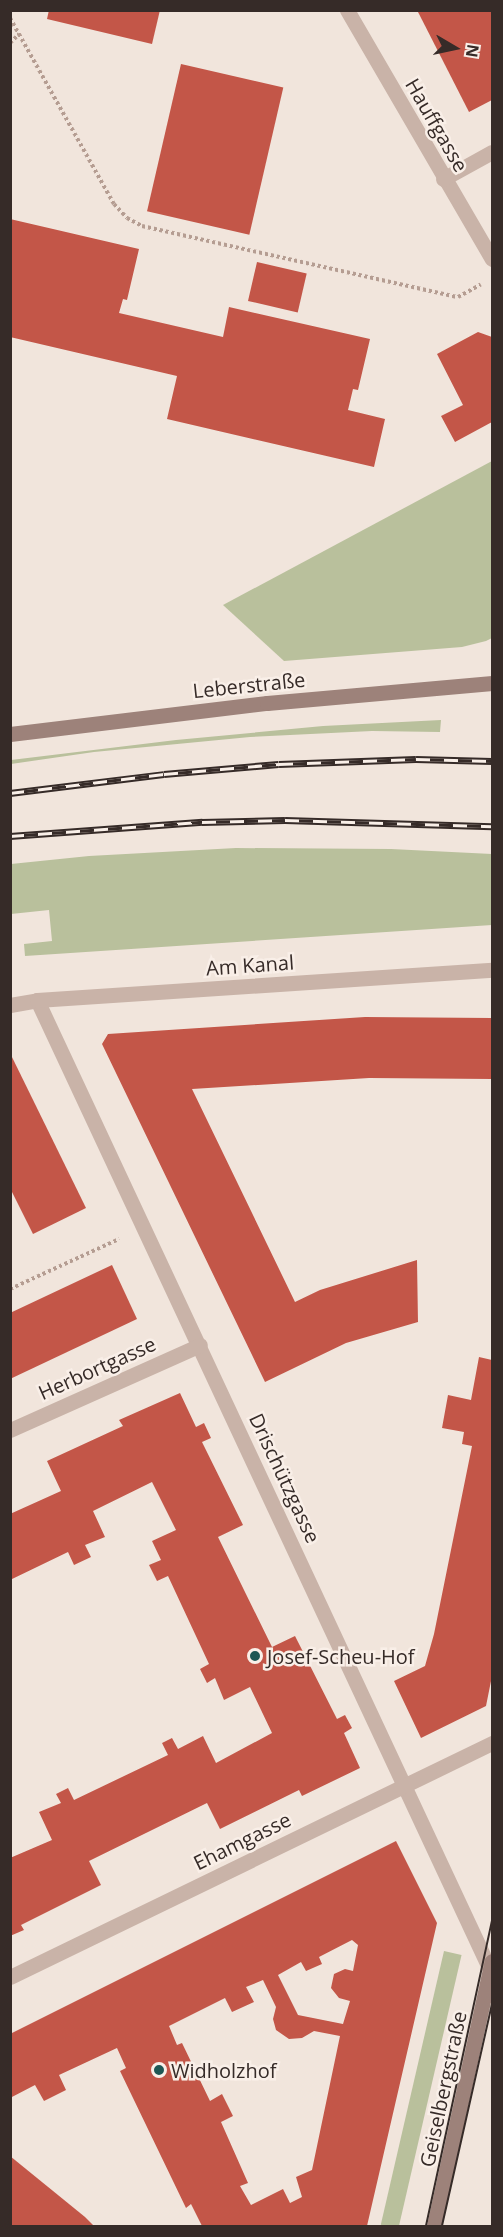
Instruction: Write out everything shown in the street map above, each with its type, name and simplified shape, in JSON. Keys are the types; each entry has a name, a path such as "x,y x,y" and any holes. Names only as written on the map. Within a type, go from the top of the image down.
{"main road":[{"name":"Leberstraße","path":"10,734 267,703 492,682"},
{"name":"Geiselbergstraße","path":"434,2226 492,1968"}],"street":[{"name":"Hauffgasse","path":"347,10 443,179 492,259"},
{"path":"443,179 492,152"},
{"name":"Am Kanal","path":"10,1005 37,1000 492,970"},
{"name":"Drischützgasse","path":"37,1000 492,1968"},
{"name":"Herbortgasse","path":"10,1430 200,1345"},
{"name":"Ehamgasse","path":"10,1977 492,1743"}],"path":[{"path":"10,18 114,204 127,218 142,226 458,297 484,283"},
{"path":"10,43 19,34"},
{"path":"10,1289 144,1228"}],"green space":[{"path":"492,461 492,638 462,647 284,661 223,605"},
{"path":"441,720 440,732 372,731 250,737 94,752 11,764 11,760 176,740 323,726"},
{"path":"236,848 391,849 492,854 492,925 25,956 24,944 52,941 49,910 11,914 11,864 89,856"},
{"path":"444,1951 462,1955 399,2226 381,2225"}],"building":[{"path":"49,10 160,10 152,44 47,19"},
{"path":"417,10 492,10 492,100 469,112"},
{"path":"181,64 283,88 249,235 147,211"},
{"path":"10,219 139,249 127,300 123,299 119,313 223,337 229,307 370,339 358,390 353,389 348,410 385,419 374,467 167,419 177,376 10,337"},
{"path":"257,262 307,273 298,312 248,301"},
{"path":"478,332 492,337 492,422 455,442 441,416 463,405 437,354"},
{"path":"365,1017 492,1018 492,1079 369,1078 192,1089 295,1302 320,1290 417,1260 418,1322 346,1343 265,1382 102,1044 108,1034"},
{"path":"10,1053 86,1208 33,1234 10,1188"},
{"path":"112,1265 137,1319 10,1379 10,1313"},
{"path":"479,1357 492,1360 492,1676 486,1706 421,1738 394,1681 425,1666 434,1634 472,1446 462,1444 464,1432 442,1428 448,1395 471,1400"},
{"name":"Josef-Scheu-Hof","path":"180,1393 196,1427 204,1423 211,1438 202,1442 243,1525 218,1537 272,1647 295,1636 337,1719 345,1715 352,1728 344,1733 360,1768 302,1796 299,1790 220,1829 207,1803 89,1861 101,1885 21,1925 24,1930 10,1936 10,1858 52,1840 39,1812 61,1803 56,1794 68,1788 74,1800 168,1755 162,1743 172,1738 178,1749 203,1736 216,1763 272,1733 250,1687 224,1700 215,1678 207,1683 200,1669 209,1664 168,1576 157,1581 149,1565 161,1560 152,1541 176,1530 152,1482 93,1511 105,1537 85,1545 91,1557 74,1565 68,1552 10,1580 10,1514 61,1491 47,1461 123,1426 119,1420"},
{"name":"Widholzhof","path":"396,1841 437,1923 367,2226 202,2226 191,2204 186,2208 120,2071 126,2068 117,2048 59,2075 66,2090 44,2101 35,2085 10,2098 10,2034","holes":["352,1940 358,1945 353,1971 345,1969 334,1974 331,1988 339,1998 350,2001 343,2024 298,2015 278,1975 301,1962 306,1971 322,1964 319,1957","263,1980 276,2007 273,2019 276,2030 289,2039 302,2038 314,2031 340,2036 312,2170 296,2177 302,2197 290,2203 283,2189 251,2205 240,2186 248,2183 221,2122 233,2116 222,2094 210,2101 182,2043 177,2045 169,2026 225,1998 232,2012 254,2002 246,1987"]},
{"path":"10,2156 85,2217 94,2226 10,2226"}],"tram line":[{"path":"426,2226 492,1920"},
{"path":"442,2226 492,2005"}],"railway":[{"path":"10,793 164,774 279,764 416,759 492,761"},
{"path":"10,836 202,822 285,820 492,826"}],"place":[{"name":"Josef-Scheu-Hof","path":"255,1656"},
{"name":"Widholzhof","path":"159,2070"}]}
